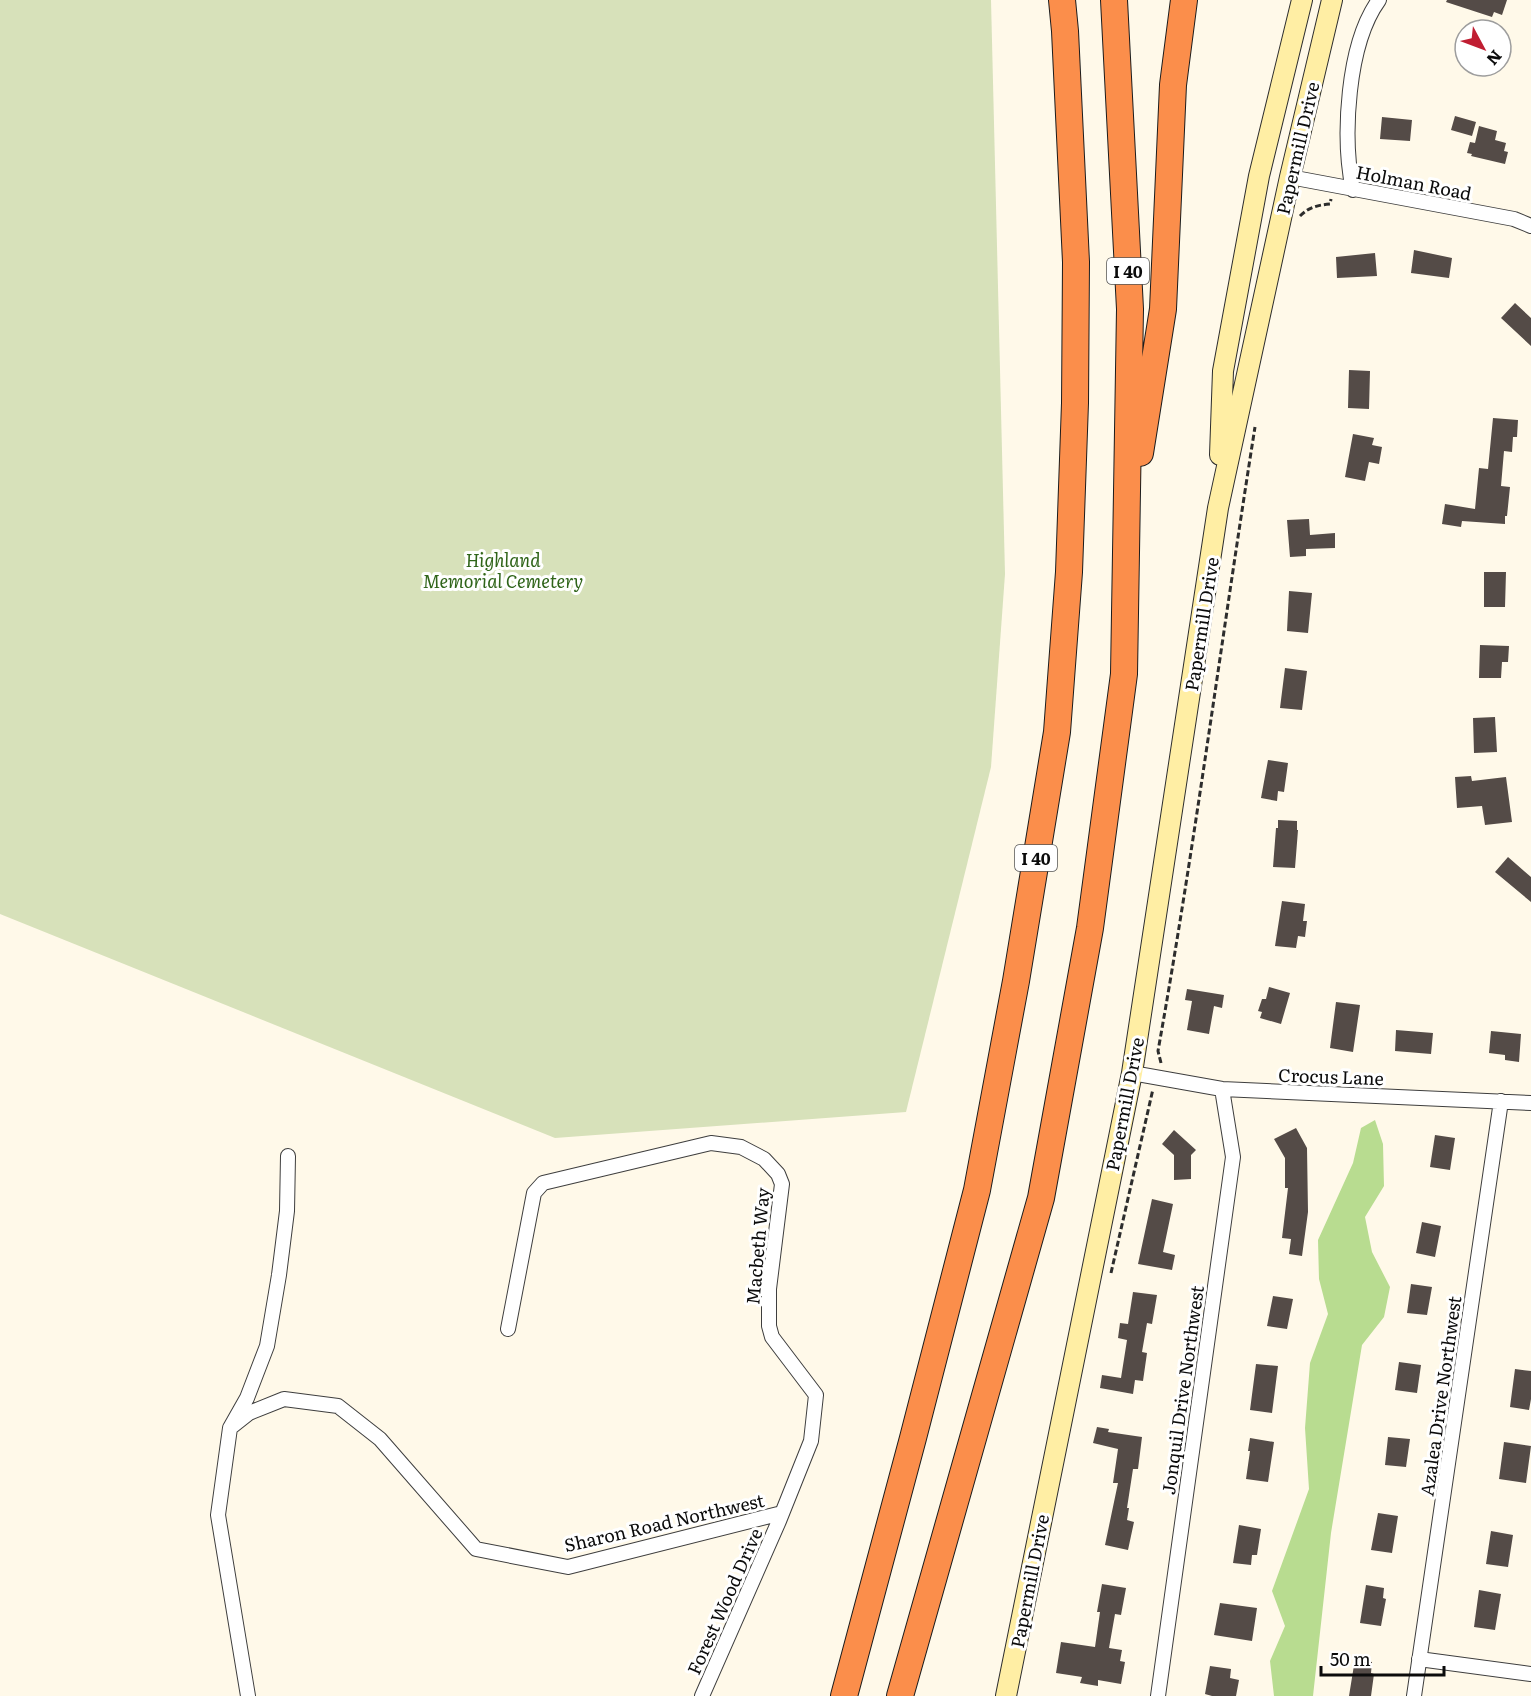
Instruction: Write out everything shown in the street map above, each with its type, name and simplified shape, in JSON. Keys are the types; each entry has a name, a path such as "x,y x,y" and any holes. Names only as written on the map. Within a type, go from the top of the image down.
{"highway":[{"name":"I 40","path":"844,1696 977,1190 1016,981 1057,732 1069,572 1076,297 1076,250 1062,0"},
{"name":"I 40","path":"900,1696 1041,1198 1090,928 1124,674 1130,309 1114,0"},
{"path":"1169,0 1173,85"},
{"path":"1126,542 1163,309 1173,85 1184,0"}],"main road":[{"name":"Papermill Drive","path":"1218,508 1223,371 1259,176 1302,0"},
{"name":"Papermill Drive","path":"1006,1696 1132,1073 1218,508 1290,177 1332,0"}],"street":[{"path":"1353,189 1348,118 1354,66 1362,31 1379,0"},
{"name":"Holman Road","path":"1290,177 1514,219 1531,226"},
{"name":"Crocus Lane","path":"1132,1073 1222,1089 1531,1103"},
{"name":"Jonquil Drive Northwest","path":"1158,1696 1233,1157 1222,1089"},
{"name":"Azalea Drive Northwest","path":"1414,1696 1501,1101"},
{"name":"Macbeth Way","path":"508,1329 534,1193 543,1183 711,1143 741,1147 765,1159 778,1174 782,1184 769,1289 769,1326 772,1337 816,1395 811,1440 780,1517"},
{"path":"248,1696 218,1515 230,1428 247,1398 267,1346 287,1211 288,1156"},
{"name":"Sharon Road Northwest","path":"230,1428 249,1413 284,1399 338,1406 381,1439 476,1549 567,1567 780,1517"},
{"name":"Forest Wood Drive","path":"702,1696 780,1517"},
{"path":"1419,1659 1531,1674"}],"green space":[{"name":"Highland Memorial Cemetery","path":"0,0 991,0 1005,574 991,767 906,1112 555,1138 0,914"},
{"path":"1375,1120 1383,1144 1384,1186 1365,1217 1372,1252 1390,1287 1384,1317 1362,1345 1331,1533 1313,1696 1274,1696 1270,1661 1285,1626 1272,1591 1309,1489 1305,1428 1310,1363 1328,1314 1319,1279 1318,1240 1353,1163 1361,1128"}],"building":[{"path":"1447,0 1507,0 1502,15 1494,12 1492,17 1446,2"},
{"path":"1455,116 1476,122 1472,136 1451,130"},
{"path":"1382,117 1412,120 1410,141 1380,139"},
{"path":"1479,126 1497,131 1495,140 1506,143 1504,151 1508,152 1505,164 1467,153 1470,142 1475,143"},
{"path":"1414,250 1452,258 1449,278 1411,273"},
{"path":"1375,253 1377,276 1337,278 1336,257"},
{"path":"1515,303 1531,318 1531,346 1501,318"},
{"path":"1349,370 1370,371 1369,409 1348,408"},
{"path":"1493,418 1518,420 1517,437 1513,437 1512,452 1504,451 1501,486 1510,487 1505,524 1462,521 1461,527 1442,524 1445,504 1475,509 1479,468 1488,469"},
{"path":"1353,434 1374,438 1372,445 1382,447 1379,464 1369,462 1365,481 1345,477"},
{"path":"1309,519 1310,535 1335,533 1335,548 1306,549 1306,556 1290,557 1287,520"},
{"path":"1484,572 1506,572 1505,607 1484,607"},
{"path":"1289,591 1312,593 1308,633 1287,631"},
{"path":"1480,645 1509,646 1508,662 1502,662 1501,678 1479,678"},
{"path":"1285,668 1307,671 1302,710 1280,708"},
{"path":"1495,717 1497,752 1474,753 1473,718"},
{"path":"1268,760 1288,763 1284,792 1278,791 1277,801 1261,798"},
{"path":"1471,776 1472,781 1506,777 1512,822 1485,825 1482,806 1457,808 1455,777"},
{"path":"1278,820 1297,821 1295,868 1273,867"},
{"path":"1508,857 1531,877 1531,902 1495,872"},
{"path":"1282,901 1305,904 1303,921 1307,921 1305,937 1298,936 1296,948 1275,946"},
{"path":"1269,987 1290,993 1281,1024 1260,1018 1262,1012 1258,1011 1262,999 1266,999"},
{"path":"1187,989 1224,995 1222,1008 1214,1006 1209,1034 1187,1030 1192,1001 1185,1000"},
{"path":"1336,1002 1360,1005 1353,1052 1330,1048"},
{"path":"1396,1030 1433,1033 1431,1054 1395,1051"},
{"path":"1491,1031 1521,1034 1519,1062 1505,1060 1505,1055 1489,1053"},
{"path":"1296,1128 1307,1148 1308,1212 1302,1256 1289,1254 1291,1239 1282,1238 1288,1188 1285,1188 1285,1158 1274,1139"},
{"path":"1174,1130 1196,1150 1191,1155 1191,1179 1174,1180 1174,1155 1162,1144"},
{"path":"1435,1135 1455,1138 1450,1170 1430,1167"},
{"path":"1152,1199 1173,1204 1163,1252 1175,1255 1172,1270 1138,1264"},
{"path":"1422,1222 1441,1226 1435,1257 1416,1253"},
{"path":"1411,1284 1432,1287 1427,1315 1407,1313"},
{"path":"1133,1292 1157,1295 1152,1324 1147,1323 1142,1352 1147,1353 1143,1381 1135,1380 1133,1394 1100,1388 1102,1375 1121,1378 1127,1340 1118,1338 1120,1323 1128,1324"},
{"path":"1273,1296 1293,1299 1287,1329 1267,1326"},
{"path":"1399,1362 1421,1365 1417,1393 1395,1390"},
{"path":"1256,1364 1278,1366 1272,1413 1250,1410"},
{"path":"1515,1369 1531,1371 1529,1410 1510,1407"},
{"path":"1097,1427 1109,1429 1108,1432 1142,1437 1138,1469 1133,1469 1127,1508 1129,1508 1127,1520 1134,1522 1128,1550 1105,1545 1118,1483 1113,1483 1118,1449 1093,1443"},
{"path":"1388,1437 1410,1439 1406,1467 1385,1465"},
{"path":"1250,1438 1274,1442 1268,1482 1246,1479"},
{"path":"1504,1442 1531,1446 1526,1483 1499,1479"},
{"path":"1378,1513 1398,1516 1392,1553 1371,1550"},
{"path":"1239,1525 1261,1529 1257,1555 1252,1555 1251,1565 1233,1563"},
{"path":"1491,1531 1513,1535 1508,1567 1486,1564"},
{"path":"1102,1584 1126,1588 1121,1615 1115,1614 1109,1648 1122,1650 1120,1661 1125,1662 1121,1684 1098,1680 1098,1686 1080,1683 1082,1677 1056,1673 1061,1642 1095,1647 1100,1612 1097,1612"},
{"path":"1366,1585 1384,1588 1383,1598 1386,1599 1381,1626 1360,1623"},
{"path":"1479,1590 1501,1594 1495,1630 1474,1627"},
{"path":"1220,1603 1257,1608 1252,1641 1214,1635"},
{"path":"1355,1659 1372,1662 1371,1673 1374,1674 1371,1696 1349,1696"},
{"path":"1210,1666 1231,1669 1230,1678 1239,1680 1236,1696 1205,1694"}]}
